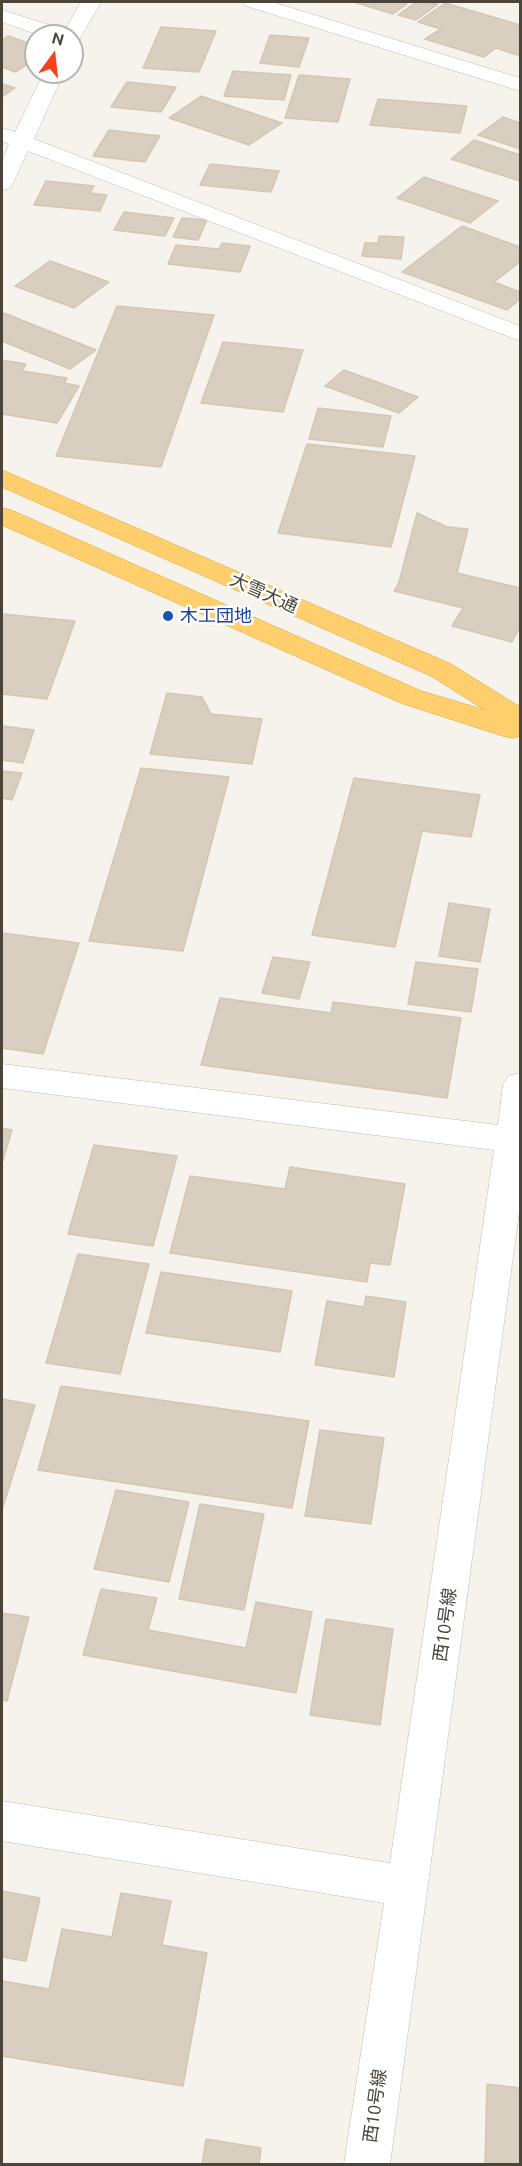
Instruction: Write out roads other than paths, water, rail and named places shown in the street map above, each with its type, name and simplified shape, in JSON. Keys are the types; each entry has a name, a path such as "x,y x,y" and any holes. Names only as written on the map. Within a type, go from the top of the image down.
{"highway":[{"name":"大雪大通","path":"2,478 441,670 520,720"},
{"name":"大雪大通","path":"2,516 411,697 520,731"}],"street":[{"path":"79,24 91,2"},
{"path":"253,2 520,86"},
{"path":"2,16 26,24"},
{"path":"2,183 11,137 46,84"},
{"path":"11,137 520,334"},
{"path":"2,1076 514,1140"},
{"name":"西10号線","path":"367,2164 520,1085"},
{"path":"2,1821 408,1886"}],"place":[{"name":"木工団地","path":"168,616"}]}
